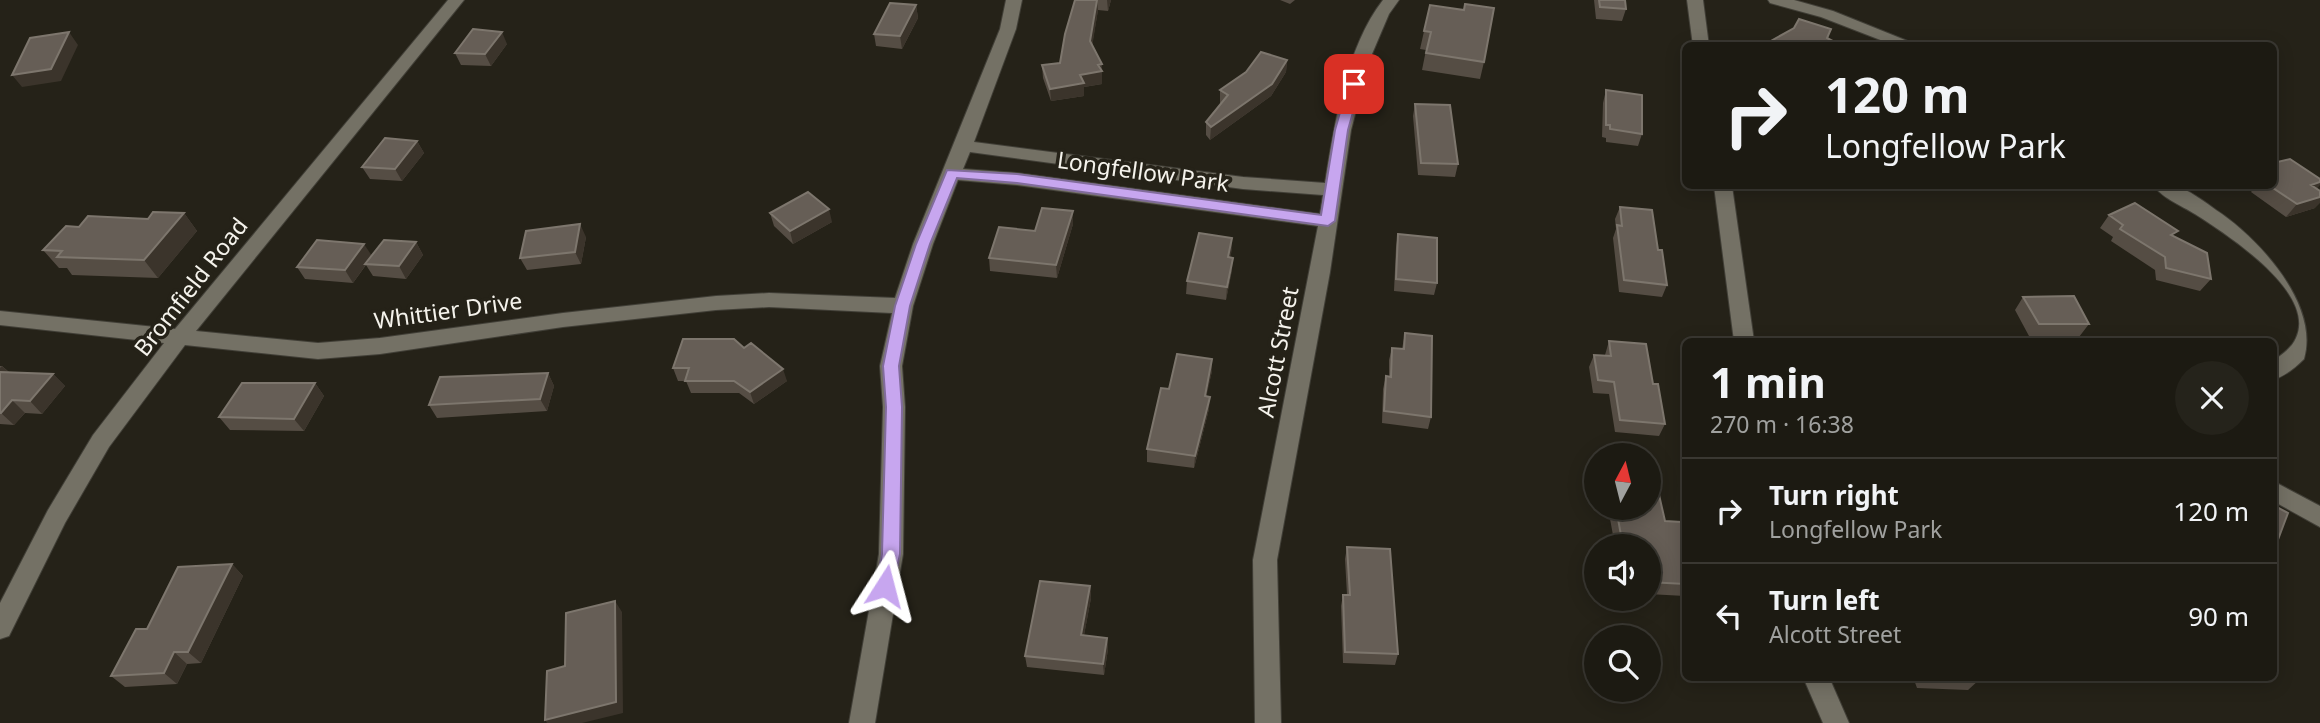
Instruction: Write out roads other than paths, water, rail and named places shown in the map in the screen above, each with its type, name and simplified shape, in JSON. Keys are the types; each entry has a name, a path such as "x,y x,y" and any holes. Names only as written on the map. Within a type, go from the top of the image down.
{"street":[{"name":"Bromfield Road","path":"0,628 56,517 101,441 179,338 456,0"},
{"path":"862,723 891,554 894,407 891,366 903,306 923,244 1008,29 1014,0"},
{"name":"Alcott Street","path":"1268,723 1265,560 1328,221 1342,130 1361,61 1381,13 1391,0"},
{"path":"1695,0 1700,42"},
{"path":"1776,0 1827,13 1902,42"},
{"name":"Longfellow Park","path":"964,146 1244,183 1333,190"},
{"name":"Longfellow Park","path":"952,174 1017,179 1328,221"},
{"path":"1723,189 1744,338"},
{"path":"2168,189 2228,226 2284,270 2305,301 2308,333 2295,356 2277,369"},
{"name":"Whittier Drive","path":"0,318 318,351 392,345 563,320 716,303 769,300 903,306"},
{"path":"2277,492 2320,517"},
{"path":"1818,681 1836,723"}]}
